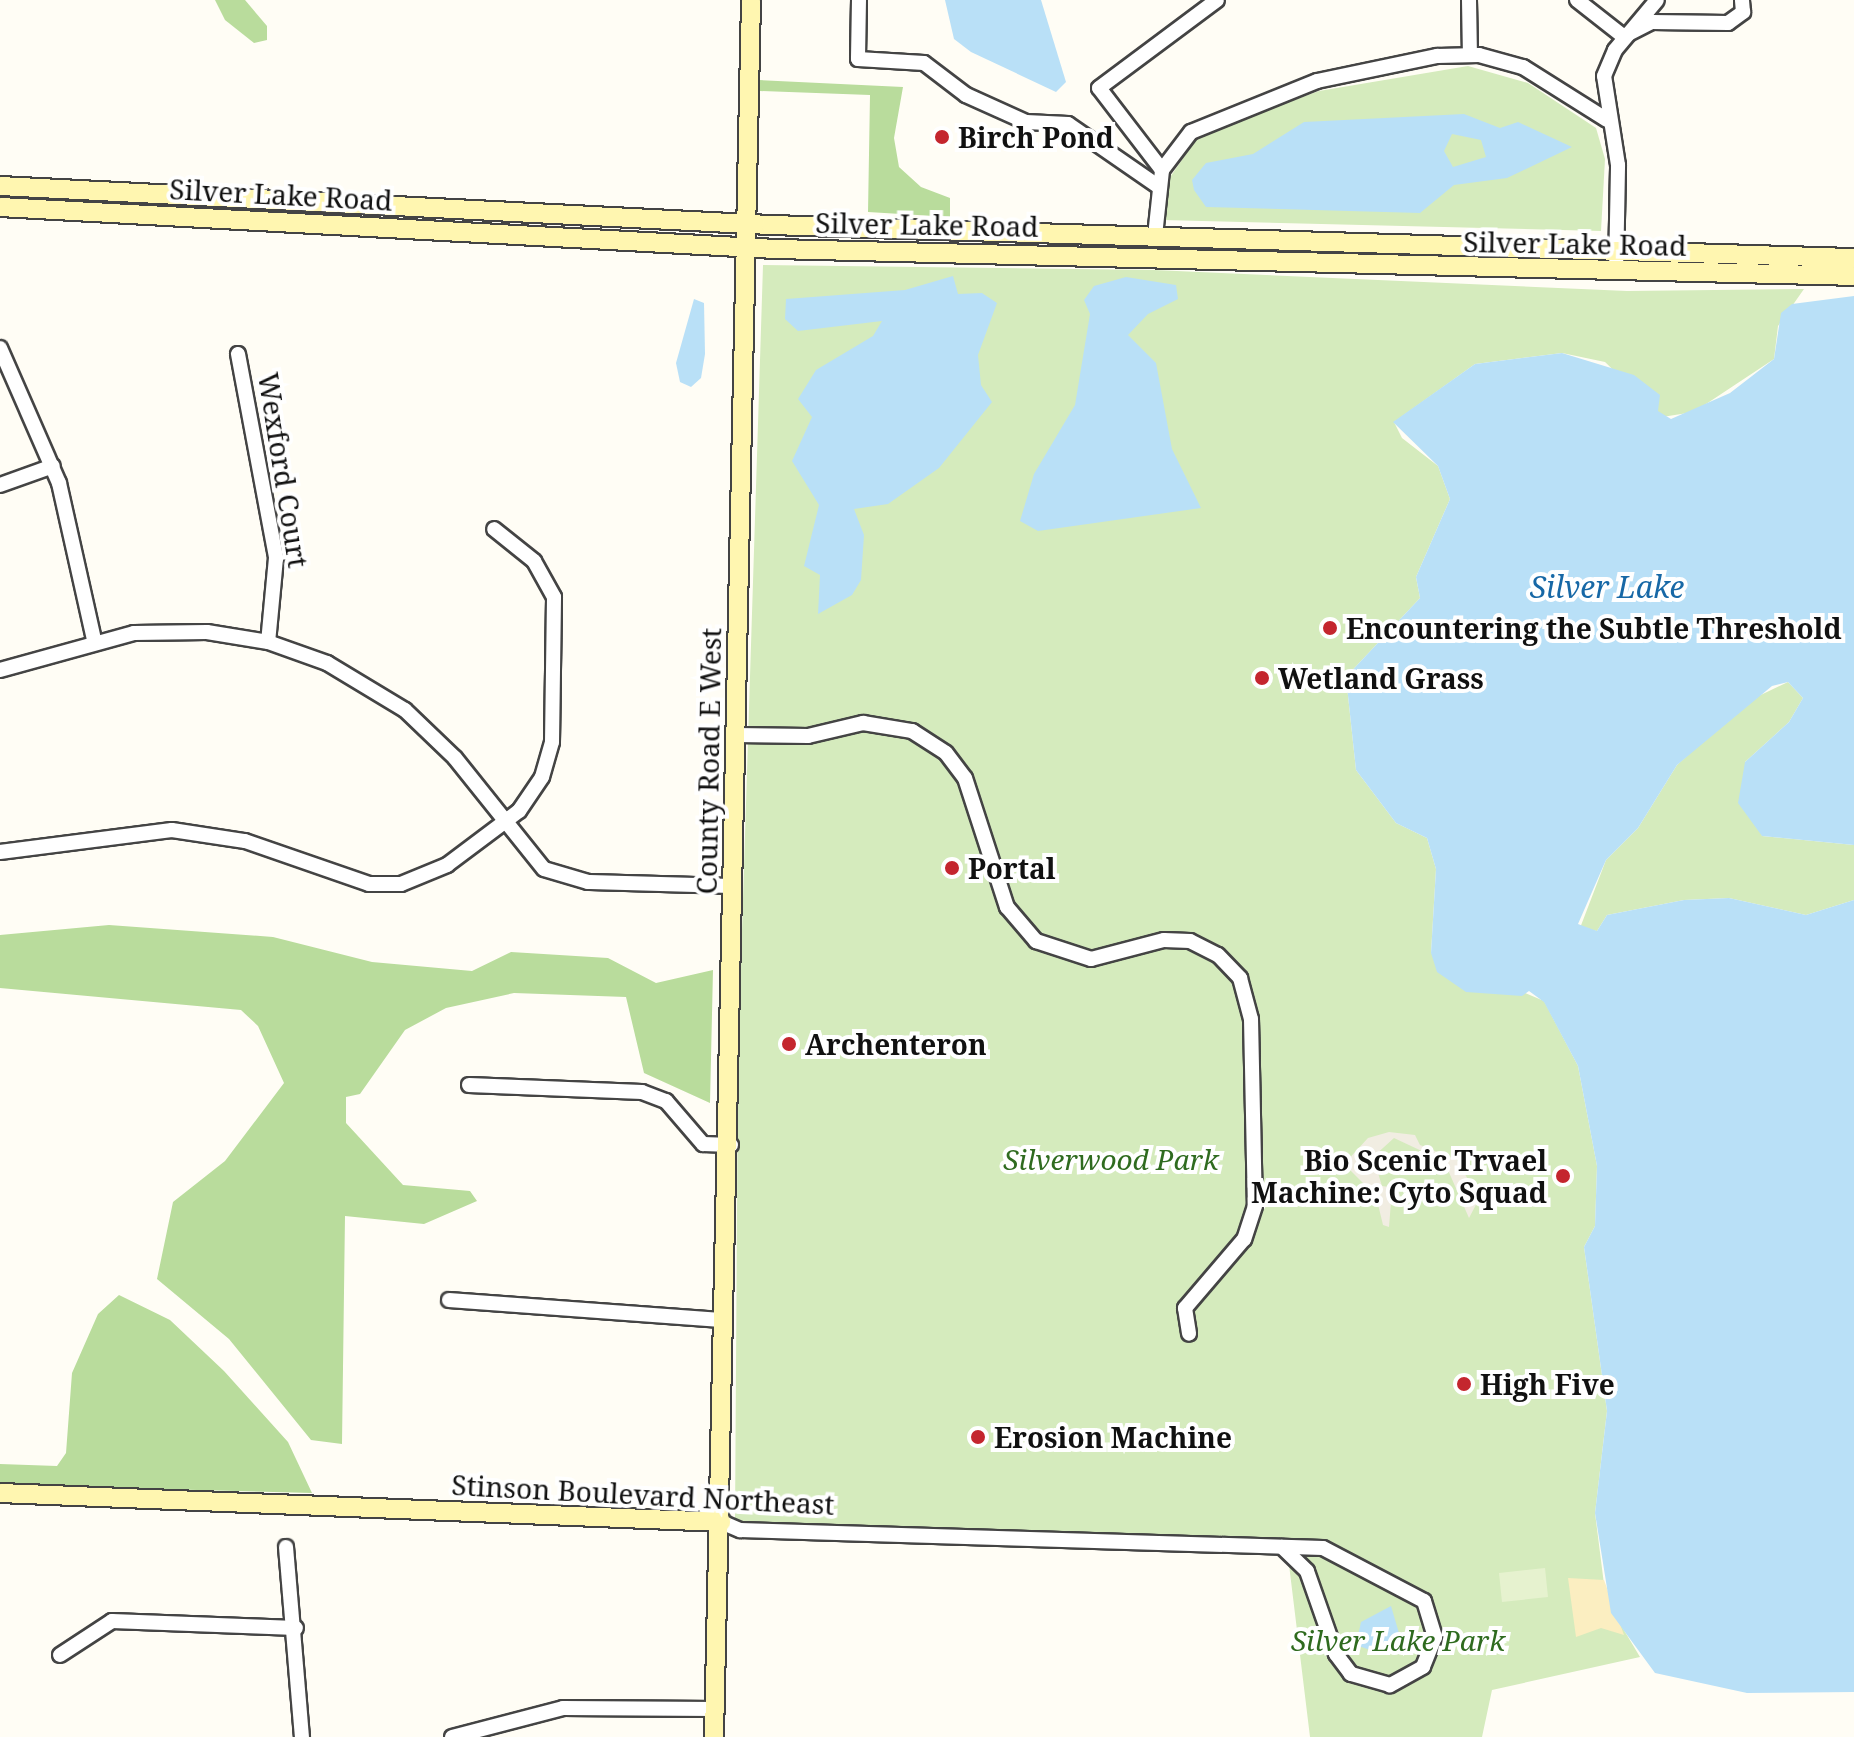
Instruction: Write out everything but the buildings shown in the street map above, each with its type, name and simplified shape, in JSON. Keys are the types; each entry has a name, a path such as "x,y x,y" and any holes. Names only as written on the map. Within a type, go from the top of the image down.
{"main road":[{"name":"County Road E West","path":"714,1737 731,1145 733,886 749,247 751,0"},
{"path":"0,186 749,224 1854,258"},
{"name":"Silver Lake Road","path":"0,207 749,247 1854,276"},
{"name":"Stinson Boulevard Northeast","path":"0,1493 721,1522"}],"street":[{"path":"859,0 858,59 932,66 966,95 1026,122 1068,124 1158,186"},
{"path":"1162,170 1099,88 1217,0"},
{"path":"1469,0 1470,55"},
{"path":"1577,0 1624,37"},
{"path":"1616,272 1618,165 1607,120 1604,76 1624,37 1657,0"},
{"path":"1624,37 1652,22 1728,23 1743,12 1742,0"},
{"path":"1155,236 1162,170 1181,141 1217,115 1371,68 1470,55 1523,67 1607,120"},
{"path":"0,348 53,466 94,639"},
{"name":"Wexford Court","path":"238,354 276,558 268,642"},
{"path":"0,485 53,466"},
{"path":"0,852 172,830 245,841 350,879 392,885 431,875 505,823 533,793 548,760 555,611 543,572 494,529"},
{"path":"0,670 94,639 171,630 268,642 327,663 405,710 455,758 534,860 560,877 733,886"},
{"path":"736,735 808,736 863,723 912,731 946,753 965,778 1007,907 1036,941 1091,959 1164,940 1190,941 1240,978 1251,1019 1255,1206 1244,1239 1185,1308 1189,1334"},
{"path":"469,1085 642,1092 666,1101 703,1144 731,1145"},
{"path":"449,1300 724,1320"},
{"name":"Stinson Boulevard Northeast","path":"721,1522 740,1530 1282,1547 1330,1550 1414,1591 1435,1625 1423,1667 1390,1685 1351,1674 1336,1654 1307,1571 1282,1547"},
{"path":"286,1547 296,1628 302,1737"},
{"path":"60,1655 112,1621 296,1628"},
{"path":"452,1737 563,1708 715,1709"}],"green space":[{"path":"215,0 245,0 267,26 267,40 254,43 225,20"},
{"path":"1468,66 1528,83 1596,128 1605,159 1601,231 1162,220 1166,183 1199,135 1319,91"},
{"path":"759,80 903,87 894,138 899,167 921,187 950,198 950,217 868,212 870,95 760,91"},
{"name":"Silverwood Park","path":"763,265 1154,270 1627,291 1804,289 1778,326 1774,359 1694,412 1662,417 1605,362 1562,353 1475,364 1394,422 1402,438 1438,466 1450,499 1416,577 1420,598 1346,677 1356,770 1396,823 1427,838 1436,869 1431,953 1544,1001 1578,1066 1597,1166 1595,1226 1584,1247 1607,1411 1595,1513 1606,1600 1640,1657 1492,1690 1482,1737 1310,1737 1286,1540 735,1521 738,1057"},
{"path":"1788,682 1803,698 1789,722 1745,762 1762,836 1854,845 1854,900 1806,915 1729,898 1684,900 1607,915 1597,931 1580,928 1606,860 1638,828 1677,765 1746,702"},
{"path":"109,925 273,937 372,962 472,971 511,952 608,958 656,983 713,970 710,1103 644,1073 626,997 514,993 446,1008 405,1030 360,1094 346,1097 346,1123 403,1185 470,1191 477,1201 424,1224 345,1216 342,1444 311,1440 229,1339 157,1279 173,1202 225,1161 284,1083 258,1026 241,1010 0,988 0,935"},
{"path":"119,1295 170,1320 224,1371 288,1442 312,1493 0,1485 0,1464 57,1466 66,1453 72,1373 98,1314"},
{"path":"1545,1568 1548,1597 1502,1602 1499,1573"}],"sand":[{"path":"1568,1578 1604,1580 1624,1635 1601,1628 1576,1637"}],"shaded area":[{"path":"1389,1132 1415,1135 1420,1145 1457,1160 1479,1199 1469,1218 1444,1161 1430,1166 1426,1153 1394,1138 1373,1157 1382,1186 1397,1188 1401,1198 1391,1202 1389,1227 1383,1225 1376,1196 1344,1164 1368,1138"}],"water":[{"path":"945,0 1041,0 1066,82 1056,92 971,52 954,39"},
{"path":"1464,114 1500,128 1518,122 1572,147 1507,178 1454,185 1420,213 1206,207 1194,190 1192,180 1206,163 1253,154 1304,122","holes":["1452,134 1481,140 1486,157 1453,167 1444,151"]},
{"path":"953,276 958,294 982,293 997,303 978,355 981,385 992,402 939,468 888,504 854,509 864,535 861,580 852,595 818,614 820,575 804,566 819,505 792,461 812,417 798,399 816,370 873,336 882,321 798,331 785,319 786,299 905,290"},
{"path":"1126,277 1176,285 1178,299 1148,314 1128,335 1156,363 1172,449 1201,508 1038,531 1020,521 1034,474 1075,405 1090,314 1084,300 1094,286"},
{"name":"Silver Lake","path":"1854,296 1854,845 1762,836 1738,803 1745,762 1789,722 1803,698 1788,682 1772,686 1677,765 1638,828 1606,860 1578,924 1597,931 1607,915 1684,900 1729,898 1806,915 1854,900 1854,1692 1747,1693 1655,1673 1611,1613 1595,1513 1607,1411 1584,1247 1595,1226 1597,1166 1578,1066 1544,1002 1529,991 1522,996 1466,992 1437,972 1431,953 1436,869 1427,838 1396,823 1356,770 1346,677 1420,598 1416,577 1450,499 1438,466 1393,422 1475,364 1562,353 1634,375 1660,395 1658,411 1671,419 1730,393 1774,359 1781,313 1792,304"},
{"path":"694,299 704,303 705,354 701,378 691,387 680,382 676,363"},
{"path":"1391,1606 1401,1640 1381,1654 1356,1645 1361,1622"}],"place":[{"name":"Birch Pond","path":"942,137"},
{"name":"Encountering the Subtle Threshold","path":"1330,628"},
{"name":"Wetland Grass","path":"1262,678"},
{"name":"Portal","path":"952,868"},
{"name":"Archenteron","path":"789,1044"},
{"name":"Bio Scenic Trvael Machine: Cyto Squad","path":"1563,1176"},
{"name":"High Five","path":"1464,1384"},
{"name":"Erosion Machine","path":"978,1437"}],"park label":[{"name":"Silver Lake Park","path":"1398,1640"}]}
